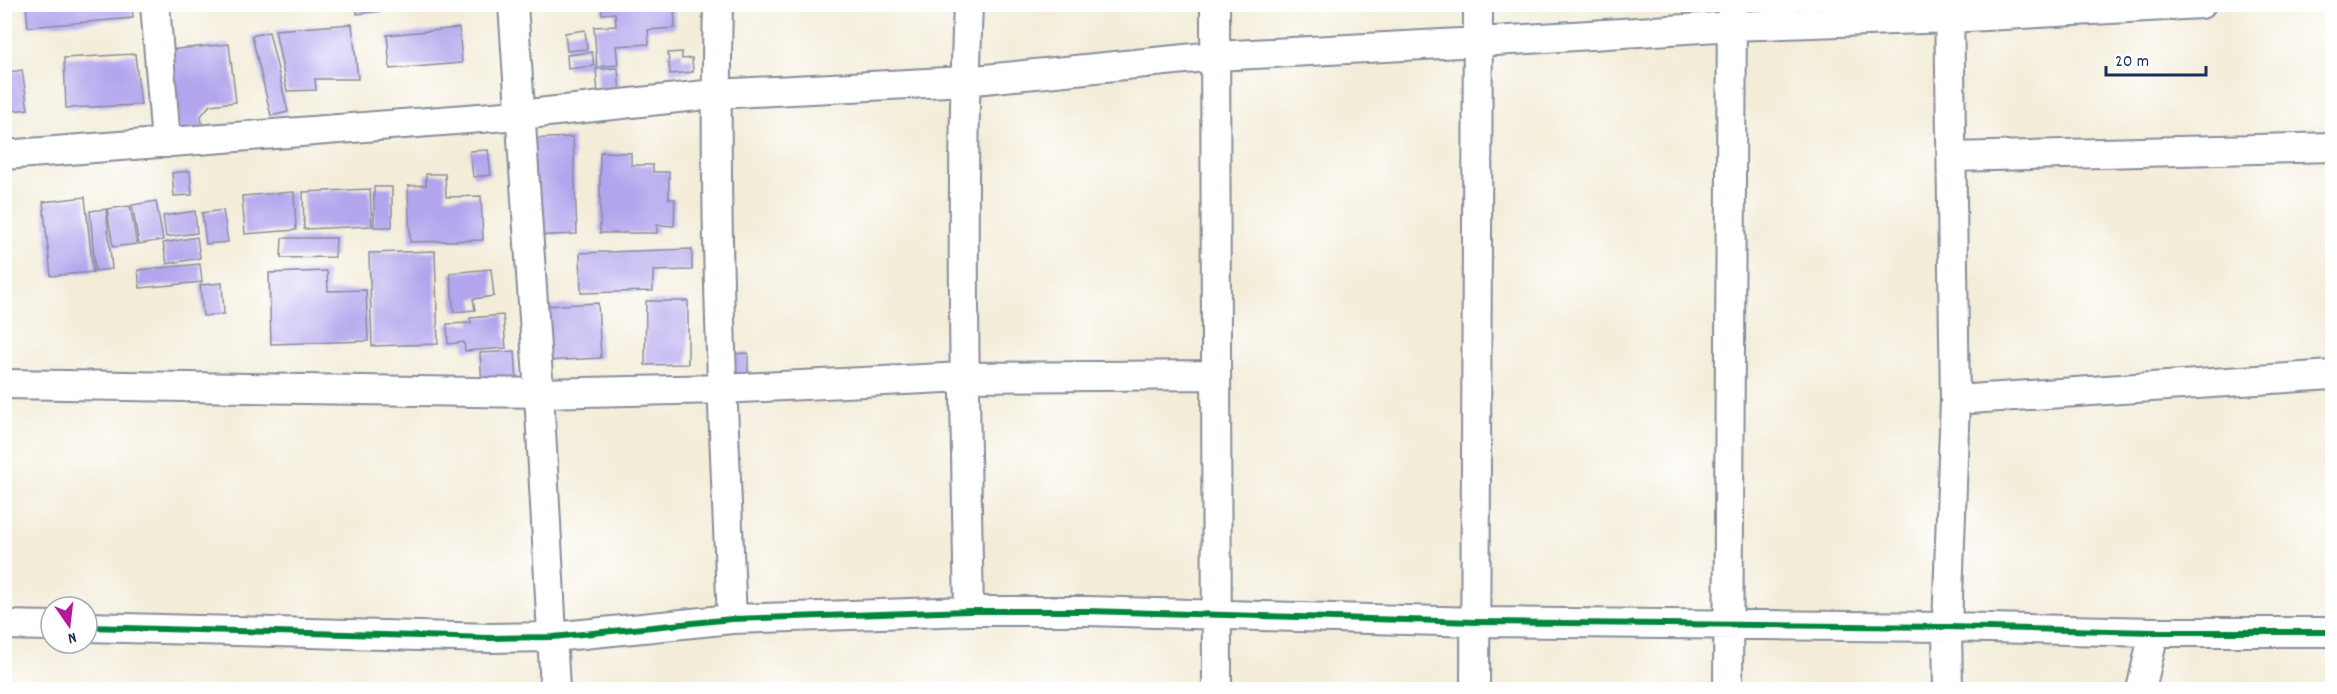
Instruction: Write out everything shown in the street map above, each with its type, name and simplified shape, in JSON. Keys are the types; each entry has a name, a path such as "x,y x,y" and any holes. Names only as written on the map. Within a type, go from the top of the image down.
{"street":[{"path":"155,4 166,143"},
{"path":"513,4 539,393 555,690"},
{"path":"718,4 716,94 722,389 732,619"},
{"path":"968,4 965,81 964,377 969,611"},
{"path":"1215,4 1217,690"},
{"path":"1475,690 1478,4"},
{"path":"4,154 519,115 716,94 965,81 1215,56 1479,42 1732,15 2201,4"},
{"path":"1948,690 1947,627 1955,399 1949,11"},
{"path":"1728,690 1726,625 1732,15"},
{"path":"1952,157 2332,147"},
{"path":"4,384 539,393 722,389 964,377 1215,375"},
{"path":"1955,399 2332,375"},
{"path":"99,627 491,638 553,636 732,619 969,611 1086,611 1477,622 2332,633"},
{"path":"4,625 39,626"},
{"path":"2141,690 2154,632"}],"building":[{"path":"26,4 132,4 133,18 28,27"},
{"path":"356,4 380,4 381,11 357,14"},
{"path":"601,4 674,4 675,28 648,30 649,44 616,46 618,65 597,67 594,27 616,26 615,13 602,14"},
{"path":"352,24 358,79 315,79 316,90 287,91 275,30"},
{"path":"459,28 462,63 390,69 387,35"},
{"path":"585,30 587,49 567,51 565,33"},
{"path":"269,32 288,112 271,116 252,36"},
{"path":"229,44 236,102 210,105 201,116 203,131 179,132 167,50"},
{"path":"592,52 594,66 568,69 567,55"},
{"path":"682,52 682,59 692,58 693,72 670,74 668,53"},
{"path":"135,54 141,105 66,108 64,58"},
{"path":"618,68 620,94 598,95 596,69"},
{"path":"22,70 28,109 4,112 4,73"},
{"path":"573,137 577,234 529,236 525,139"},
{"path":"488,150 491,175 473,177 470,151"},
{"path":"600,152 631,153 631,165 653,165 653,172 669,172 669,199 675,199 674,226 657,225 657,233 600,233"},
{"path":"190,171 192,195 174,196 172,173"},
{"path":"426,174 445,174 446,197 481,196 483,240 410,242 408,186 426,185"},
{"path":"374,187 392,187 392,227 374,227"},
{"path":"370,189 372,226 304,229 303,192"},
{"path":"294,192 296,230 245,234 242,196"},
{"path":"85,197 93,272 51,276 43,202"},
{"path":"156,201 163,240 139,244 132,205"},
{"path":"130,206 137,244 113,247 107,209"},
{"path":"106,209 112,269 95,271 90,211"},
{"path":"223,210 228,242 206,244 202,213"},
{"path":"195,211 197,233 166,237 163,216"},
{"path":"197,237 200,258 167,264 163,243"},
{"path":"282,238 336,238 335,257 281,258"},
{"path":"692,249 692,270 653,271 653,291 581,293 580,253"},
{"path":"435,251 438,344 372,346 369,253"},
{"path":"200,264 202,282 140,288 138,270"},
{"path":"491,269 494,296 473,299 475,310 454,312 450,273"},
{"path":"327,271 328,291 366,290 368,341 271,344 269,273"},
{"path":"222,283 224,314 203,316 200,285"},
{"path":"646,301 688,301 688,364 645,365"},
{"path":"598,303 601,358 547,361 544,306"},
{"path":"503,315 506,348 465,351 464,342 448,344 447,324 471,323 470,318"},
{"path":"515,351 517,383 482,385 480,353"},
{"path":"748,353 748,377 727,378 726,354"}],"cycle path":[{"path":"99,627 491,638 553,637 732,619 969,611 1087,611 1477,622 1947,627 2154,632 2332,632"}]}
